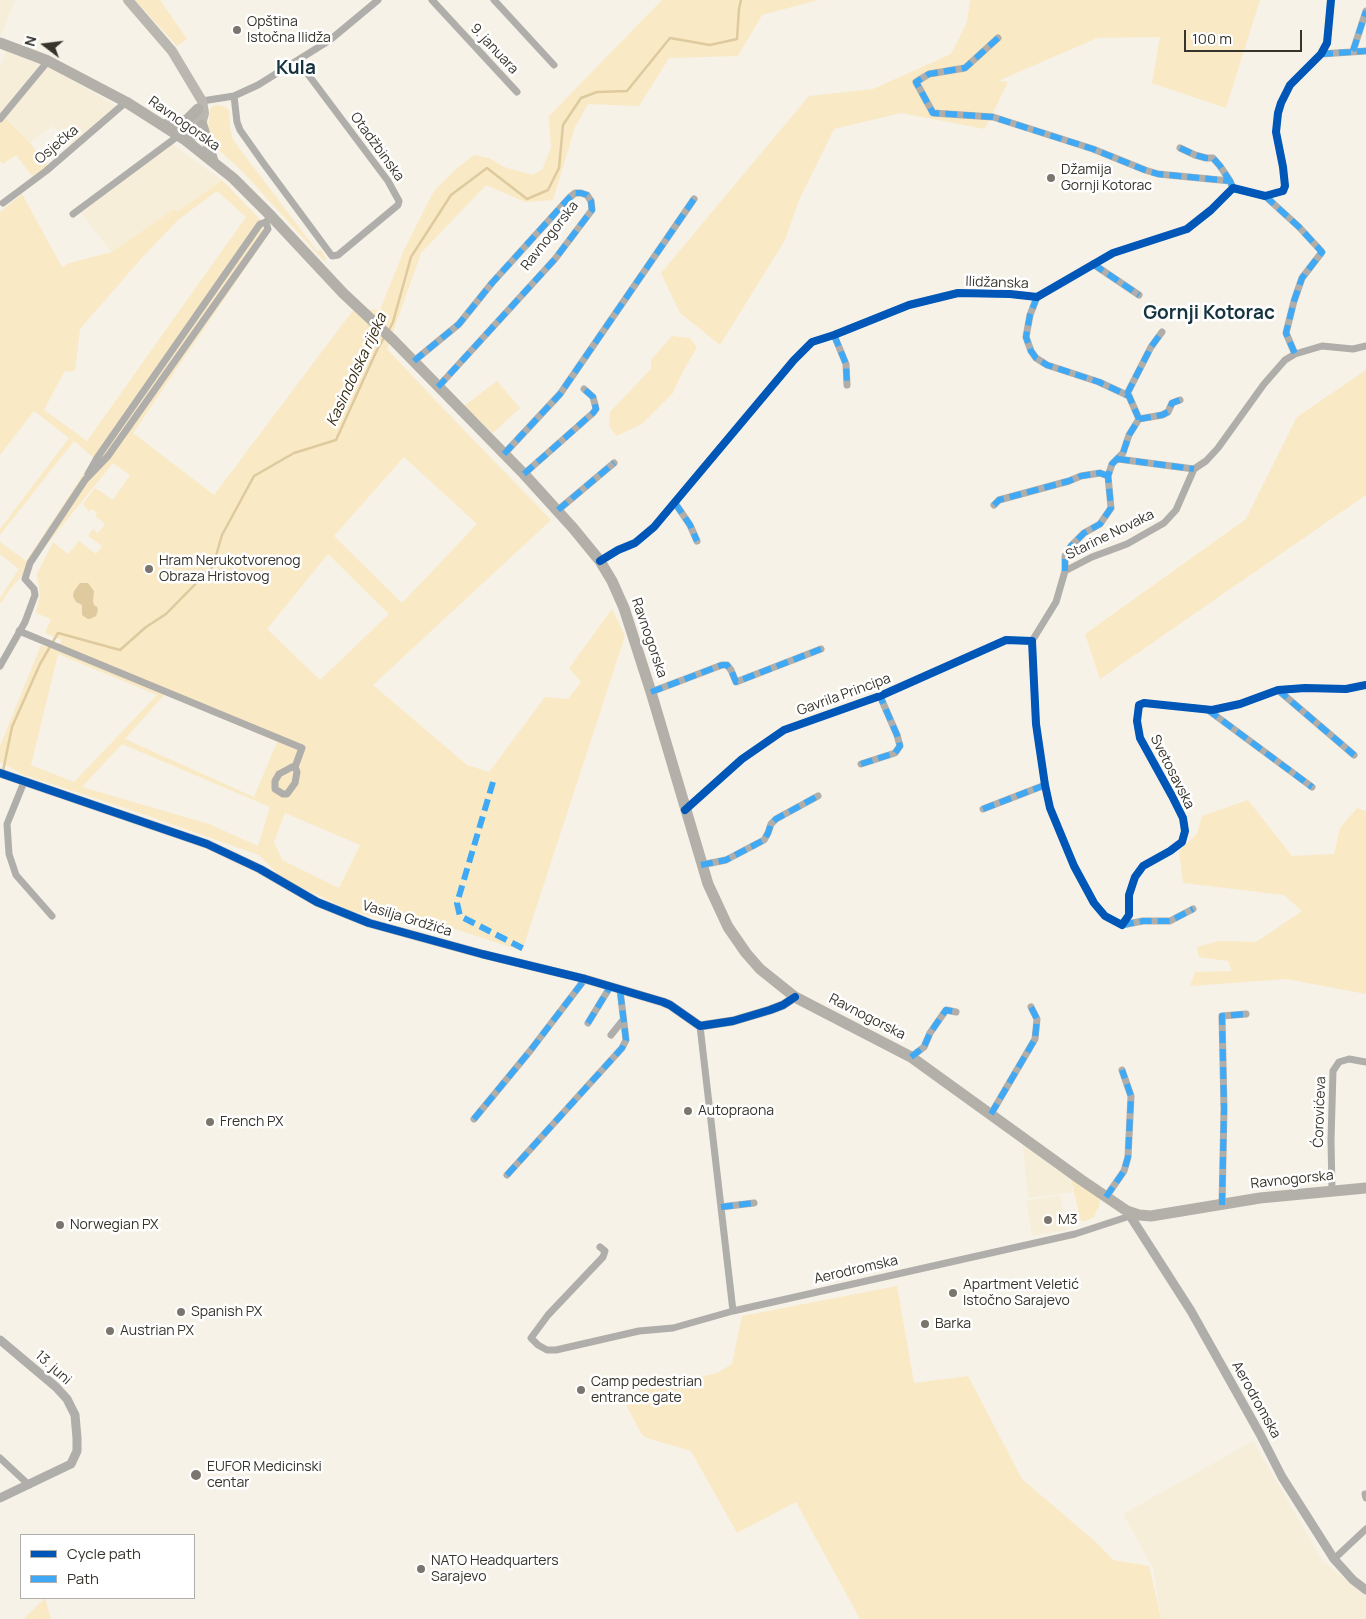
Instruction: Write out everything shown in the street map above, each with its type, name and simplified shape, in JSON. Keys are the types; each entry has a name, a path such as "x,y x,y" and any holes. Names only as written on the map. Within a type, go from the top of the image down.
{"main road":[{"path":"128,0 172,52 204,113 202,125 195,135 181,138"},
{"name":"Ravnogorska","path":"0,43 48,61 126,102 181,138 233,178 269,219 343,293 363,310 524,474 558,510 600,561 612,581 624,608 651,692 701,865 716,904 728,927 760,969 795,997 911,1056 1128,1214 1151,1216 1260,1198 1366,1188"},
{"path":"163,126 181,123 200,105"},
{"path":"181,138 200,105"},
{"path":"202,125 213,161"}],"street":[{"path":"200,105 234,96 258,86 330,40 378,0"},
{"name":"9. januara","path":"432,0 517,92"},
{"path":"494,0 554,65"},
{"path":"1265,196 1283,191 1284,189 1283,167 1276,132 1280,103 1290,85 1321,54 1327,43 1331,0"},
{"path":"1353,51 1366,11"},
{"path":"998,38 965,68 929,74 916,82 933,113 993,118 1093,149 1138,168 1158,174 1231,185 1265,196 1299,227 1322,252 1302,278 1294,301 1286,333 1295,354"},
{"path":"1321,54 1366,51"},
{"path":"0,119 48,61"},
{"name":"Otadžbinska","path":"234,96 237,122 240,130 332,256 338,255 362,237 398,205 399,200 388,181 298,61"},
{"name":"Osječka","path":"2,204 46,171 126,102"},
{"path":"73,214 181,138"},
{"path":"1180,148 1195,155 1213,158 1231,185"},
{"name":"Ilidžanska","path":"600,561 618,550 635,543 654,527 802,351 812,342 910,305 958,293 1002,293 1037,297 1113,254 1187,229 1211,210 1231,185"},
{"name":"Ravnogorska","path":"414,361 459,324 492,283 569,198 575,193 587,195 591,201 592,210 555,259 438,387"},
{"path":"504,454 560,394 694,199"},
{"path":"0,666 25,622 35,595 34,589 25,579 30,563 85,480 108,456 262,238 268,229 269,219"},
{"path":"1093,264 1139,295"},
{"path":"1037,297 1030,315 1026,337 1031,351 1036,358 1048,365 1099,382 1127,394 1139,419"},
{"path":"1127,394 1150,347 1162,332"},
{"path":"834,335 846,364 847,386"},
{"name":"Starine Novaka","path":"1064,572 1092,557 1128,544 1164,523 1176,510 1194,469 1206,462 1218,448 1264,384 1285,360 1295,354 1322,346 1353,348 1366,346"},
{"path":"524,474 593,414 596,408 593,397 584,388"},
{"path":"994,506 999,500 1081,476 1100,473 1108,476 1112,464 1123,453 1129,434 1139,419 1162,415 1168,412 1172,404 1180,400"},
{"path":"1118,459 1194,469"},
{"path":"558,510 614,463"},
{"name":"Starine Novaka","path":"1032,641 1056,602 1064,572 1065,556 1070,546 1084,533 1100,524 1111,508 1108,476"},
{"path":"675,503 690,525 697,541"},
{"path":"19,631 302,748 295,767"},
{"name":"Gavrila Principa","path":"685,810 742,759 784,730 880,696 1006,640 1032,641"},
{"path":"1032,641 1036,724 1050,808 1071,858 1094,903 1104,916 1122,925 1143,921 1170,921 1192,909"},
{"name":"Ravnogorska","path":"651,692 722,665 727,665 732,670 736,682 821,649"},
{"name":"Svetosavska","path":"1122,925 1129,915 1129,894 1134,877 1144,866 1182,842 1185,831 1183,818 1140,738 1137,722 1139,705 1144,703 1208,710 1240,704 1278,690 1305,688 1346,689 1366,685"},
{"path":"1278,690 1354,755"},
{"name":"Gavrila Principa","path":"861,764 895,753 900,746 880,696"},
{"path":"1208,710 1312,787"},
{"name":"Vasilja Grdžića","path":"0,773 207,844 260,869 317,902 369,923 482,954 585,979 670,1005 700,1026"},
{"path":"21,781 7,824 10,854 16,875 52,916"},
{"path":"983,809 1045,785"},
{"path":"701,865 726,860 764,840 771,824 776,819 818,796"},
{"path":"474,1119 530,1052 585,979"},
{"path":"588,1023 610,987"},
{"path":"507,1175 622,1048 626,1040 620,990"},
{"path":"733,1311 700,1026 733,1021 770,1010 784,1005 795,997"},
{"path":"991,1114 1035,1039 1037,1019 1031,1007"},
{"path":"911,1056 924,1047 930,1033 946,1010 956,1012"},
{"path":"1222,1204 1224,1108 1222,1016 1246,1014"},
{"path":"611,1035 623,1020"},
{"name":"Ćorovićeva","path":"1332,1191 1333,1071 1339,1062 1349,1060 1366,1062"},
{"path":"1106,1197 1124,1171 1128,1157 1130,1096 1122,1070"},
{"path":"720,1207 754,1203"},
{"name":"Aerodromska","path":"600,1247 605,1251 603,1257 548,1315 531,1338 538,1345 547,1350 556,1350 639,1332 673,1328 733,1311 1076,1234 1128,1214 1191,1311 1282,1477 1334,1559 1353,1580 1366,1590"},
{"name":"13. juni","path":"0,1340 56,1387 67,1399 75,1414 77,1451 71,1464 0,1498"},
{"path":"0,1458 29,1485"},
{"path":"1334,1559 1366,1528"}],"shaded area":[{"path":"0,0 15,0 1,35 0,34"},
{"path":"135,0 160,0 187,39 177,46"},
{"path":"662,0 818,0 762,15 738,56 669,58 639,106 588,104 575,127 553,200 525,202 486,185 421,253 387,349 551,520 373,685 467,765 489,772 545,697 568,699 581,682 569,668 612,609 625,636 522,951 419,917 402,924 349,910 282,878 259,855 24,775 0,762 0,746 41,645 56,650 62,640 45,633 51,619 36,613 40,595 37,574 53,542 68,554 79,541 96,554 102,546 88,536 93,529 98,533 105,524 95,516 97,513 92,509 89,512 83,504 95,488 113,500 130,475 113,463 10,590 39,546 0,604 0,598 19,569 0,554 0,542 26,561 94,458 74,441 0,535 0,529 69,438 34,411 0,455 0,212 22,194 62,267 69,263 112,252 174,209 177,212 222,180 270,232 133,433 214,495 354,309 380,310 404,250 434,191 456,169 474,155 489,158 504,167 532,175 542,170 551,148 549,116","holes":["217,191 246,217 87,441 44,410 64,372 75,371 80,329 139,261 178,220","404,457 477,524 402,603 334,536","328,554 389,614 320,680 267,629","58,654 157,695 74,782 31,765","165,694 277,742 254,797 125,739","122,744 270,807 258,846 209,824 82,787","285,813 360,845 339,888 282,860 274,842"]},
{"path":"970,0 1260,0 1226,108 1152,83 1160,37 1097,38 998,81 1008,82 985,129 901,113 834,129 799,200 785,240 720,345 680,313 661,273 809,96 873,89 951,54 967,22"},
{"path":"6,51 40,64 0,114 0,67"},
{"path":"48,66 116,106 72,145 53,126 30,143 5,118"},
{"path":"219,105 229,110 233,140 317,251 321,250 326,259 324,261 243,172 212,144 208,129 210,109 213,106"},
{"path":"5,118 30,143 48,166 32,176 16,155 3,164 0,161 0,124"},
{"path":"172,144 222,180 177,212 173,210 112,253 81,213"},
{"path":"672,336 690,338 697,347 673,393 642,424 616,436 609,425 610,412 651,369 651,360"},
{"path":"1366,370 1366,495 1100,679 1085,634 1246,519 1297,417"},
{"path":"497,381 520,408 493,433 464,406"},
{"path":"80,583 88,583 94,591 93,601 98,610 96,616 90,619 82,615 82,605 76,602 73,596"},
{"path":"1248,800 1292,856 1334,854 1340,828 1357,808 1366,811 1366,994 1286,979 1190,986 1195,972 1232,971 1228,961 1199,957 1197,947 1219,941 1256,942 1302,911 1284,895 1183,883 1179,851 1197,834 1202,816"},
{"path":"1022,1140 1069,1176 1073,1192 1028,1198"},
{"path":"1070,1175 1100,1198 1099,1207 1094,1217 1086,1221 1081,1221"},
{"path":"1060,1195 1066,1230 1032,1236 1026,1201"},
{"path":"897,1286 914,1383 968,1376 1022,1479 1098,1544 1113,1560 1149,1566 1161,1619 860,1619 796,1502 737,1533 691,1451 642,1435 621,1395 717,1373 732,1364 742,1316"},
{"path":"1253,1441 1323,1561 1366,1596 1366,1619 1161,1619 1153,1568 1123,1514"},
{"path":"44,1599 45,1599 51,1619 24,1619"}],"waterway":[{"name":"Kasindolska rijeka","path":"388,332 393,322 411,257 451,195 487,168 527,199 548,190 559,168 563,125 581,98 597,92 627,91 670,38 710,45 737,39 741,0"},
{"name":"Kasindolska rijeka","path":"3,771 12,727 40,664 58,633 120,650 146,627 166,614 213,566 222,535 254,476 294,453 336,440 385,336"}],"marked path":[{"path":"1353,51 1366,11"},
{"path":"998,38 965,68 929,74 916,82 933,113 993,117 1093,149 1158,174 1230,181 1233,188"},
{"path":"1321,54 1366,51"},
{"path":"1180,148 1195,155 1213,158 1230,181"},
{"path":"414,361 459,324 492,283 569,198 575,193 587,195 591,201 592,210 555,259 438,387"},
{"path":"1265,196 1299,227 1322,252 1302,278 1294,301 1286,333 1295,354"},
{"path":"504,454 560,394 694,199"},
{"path":"1093,264 1139,295"},
{"path":"1037,297 1030,315 1026,337 1031,351 1036,358 1047,365 1099,382 1129,396 1139,419 1129,435 1123,453 1112,464 1108,476 1111,508 1100,524 1084,533 1071,546 1065,556 1065,571"},
{"path":"1127,394 1151,347 1162,332"},
{"path":"834,335 846,364 847,385"},
{"path":"524,474 596,409 593,397 584,389"},
{"path":"1139,419 1162,415 1168,412 1172,403 1180,400"},
{"path":"1118,459 1194,469"},
{"path":"558,510 614,463"},
{"path":"994,505 999,500 1081,476 1100,473 1108,476"},
{"path":"675,503 690,525 697,541"},
{"path":"651,692 722,665 727,665 736,682 821,649"},
{"path":"1278,690 1354,755"},
{"path":"861,764 895,753 900,746 880,696"},
{"path":"1208,710 1312,787"},
{"path":"493,782 457,903 460,916 524,949"},
{"path":"983,809 1045,785"},
{"path":"701,865 726,860 764,840 771,824 776,819 818,796"},
{"path":"1122,925 1143,921 1170,921 1193,909"},
{"path":"474,1119 530,1051 585,979"},
{"path":"588,1023 610,987"},
{"path":"507,1175 622,1048 626,1040 620,990"},
{"path":"991,1114 1035,1039 1037,1019 1031,1007"},
{"path":"911,1057 924,1047 930,1033 946,1010 956,1012"},
{"path":"1222,1205 1224,1109 1222,1016 1246,1014"},
{"path":"1106,1197 1124,1171 1128,1157 1131,1096 1122,1070"},
{"path":"721,1207 754,1203"}],"cycle path":[{"path":"600,561 618,550 635,543 654,527 794,360 812,342 909,305 958,293 1010,294 1037,297 1113,253 1187,229 1211,210 1233,188 1265,196 1283,191 1285,186 1283,167 1276,132 1278,113 1290,85 1321,54 1327,43 1331,0"},
{"path":"685,810 742,759 784,730 880,696 1006,640 1032,641 1036,724 1050,808 1074,866 1094,903 1105,916 1122,925 1129,915 1129,895 1135,877 1143,866 1182,842 1185,831 1183,818 1140,738 1137,721 1139,705 1144,703 1212,710 1240,704 1278,690 1305,688 1346,689 1366,685"},
{"path":"0,773 207,844 260,869 317,902 369,923 482,954 585,979 663,1002 700,1026 733,1021 770,1010 783,1005 795,997"}],"place":[{"name":"Opština Istočna Ilidža","path":"237,30"},
{"name":"Džamija Gornji Kotorac","path":"1051,178"},
{"name":"Hram Nerukotvorenog Obraza Hristovog","path":"149,569"},
{"name":"Autopraona","path":"688,1111"},
{"name":"French PX","path":"210,1122"},
{"name":"M3","path":"1048,1220"},
{"name":"Norwegian PX","path":"60,1225"},
{"name":"Apartment Veletić Istočno Sarajevo","path":"953,1293"},
{"name":"Spanish PX","path":"181,1312"},
{"name":"Barka","path":"925,1324"},
{"name":"Austrian PX","path":"110,1331"},
{"name":"Camp pedestrian entrance gate","path":"581,1390"},
{"name":"EUFOR Medicinski centar","path":"196,1475"},
{"name":"NATO Headquarters Sarajevo","path":"421,1569"}],"district":[{"name":"Kula","path":"296,69"},
{"name":"Gornji Kotorac","path":"1209,314"}]}
